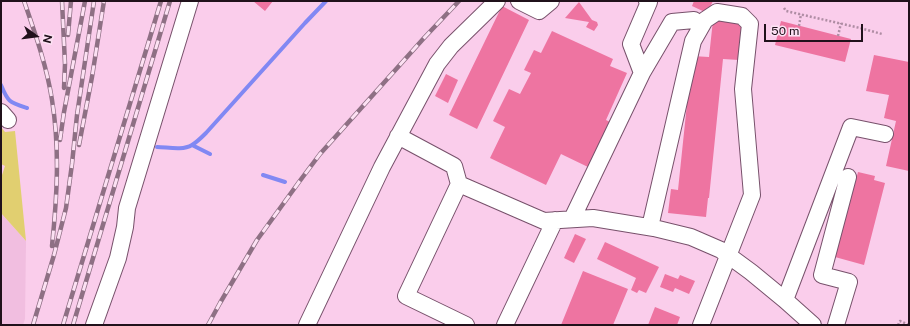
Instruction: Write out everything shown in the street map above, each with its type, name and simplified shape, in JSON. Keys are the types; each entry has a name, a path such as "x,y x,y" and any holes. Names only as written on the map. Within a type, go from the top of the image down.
{"lane":[{"path":"94,325 118,258 125,227 127,208 190,1"},
{"path":"307,325 382,167 437,64 451,46 497,1"},
{"path":"518,1 539,11 552,1"},
{"path":"642,73 631,44 649,2 647,1"},
{"path":"650,227 692,41 705,20 717,12 742,16 750,24 743,88 752,195 701,325"},
{"path":"572,219 642,73 672,22 694,20"},
{"path":"785,300 851,127 884,134"},
{"path":"398,136 454,166 459,184 406,296 466,325"},
{"path":"836,325 849,282 822,275 848,176"},
{"path":"459,184 544,221 593,218 650,227 691,237 721,250 751,272 813,325"},
{"path":"505,325 556,220"}],"path":[{"path":"784,8 786,11 882,34"},
{"path":"799,26 801,14"},
{"path":"838,36 841,24"},
{"path":"898,325 900,321 909,325"}],"shaded area":[{"path":"1,127 5,132 15,131 26,241 1,213 1,178 5,166 1,164"},
{"path":"1,213 26,241 25,319 23,325 1,325"}],"building":[{"path":"253,1 273,1 265,11"},
{"path":"694,1 713,1 707,13 692,6"},
{"path":"579,2 592,20 597,22 598,25 594,31 586,27 589,22 565,18"},
{"path":"502,6 529,20 477,129 449,115"},
{"path":"713,20 743,23 739,60 723,59 706,217 668,213 671,189 678,190 692,56 709,57"},
{"path":"781,21 851,39 845,62 775,45"},
{"path":"552,31 613,59 610,66 627,73 606,120 610,122 588,167 561,154 546,185 490,158 505,127 493,121 509,89 520,94 531,73 524,70 534,50 541,53"},
{"path":"874,55 909,62 909,171 886,166 896,121 884,118 889,95 866,91"},
{"path":"446,74 458,80 448,103 435,96"},
{"path":"858,172 875,176 874,180 885,183 864,265 835,257"},
{"path":"575,234 586,239 574,263 564,258"},
{"path":"605,242 659,267 646,293 639,290 637,293 631,290 636,278 597,259"},
{"path":"583,271 628,289 613,325 561,325"},
{"path":"665,274 678,279 680,275 695,281 689,294 675,288 673,292 660,287"},
{"path":"655,307 680,317 677,325 648,325"}],"waterway":[{"path":"157,147 184,148 198,141 326,1"},
{"path":"1,85 5,95 10,101 27,108"},
{"path":"192,145 210,154"},
{"path":"263,175 285,182"}],"railway":[{"path":"24,1 44,63 55,118 57,173 52,246"},
{"path":"62,1 65,64 64,88"},
{"path":"68,35 71,1"},
{"path":"60,140 85,1"},
{"path":"33,325 54,255 66,208 77,115 94,1"},
{"path":"79,145 104,1"},
{"path":"63,325 161,1"},
{"path":"73,325 170,1"},
{"path":"208,325 257,240 320,154 459,1"}]}
